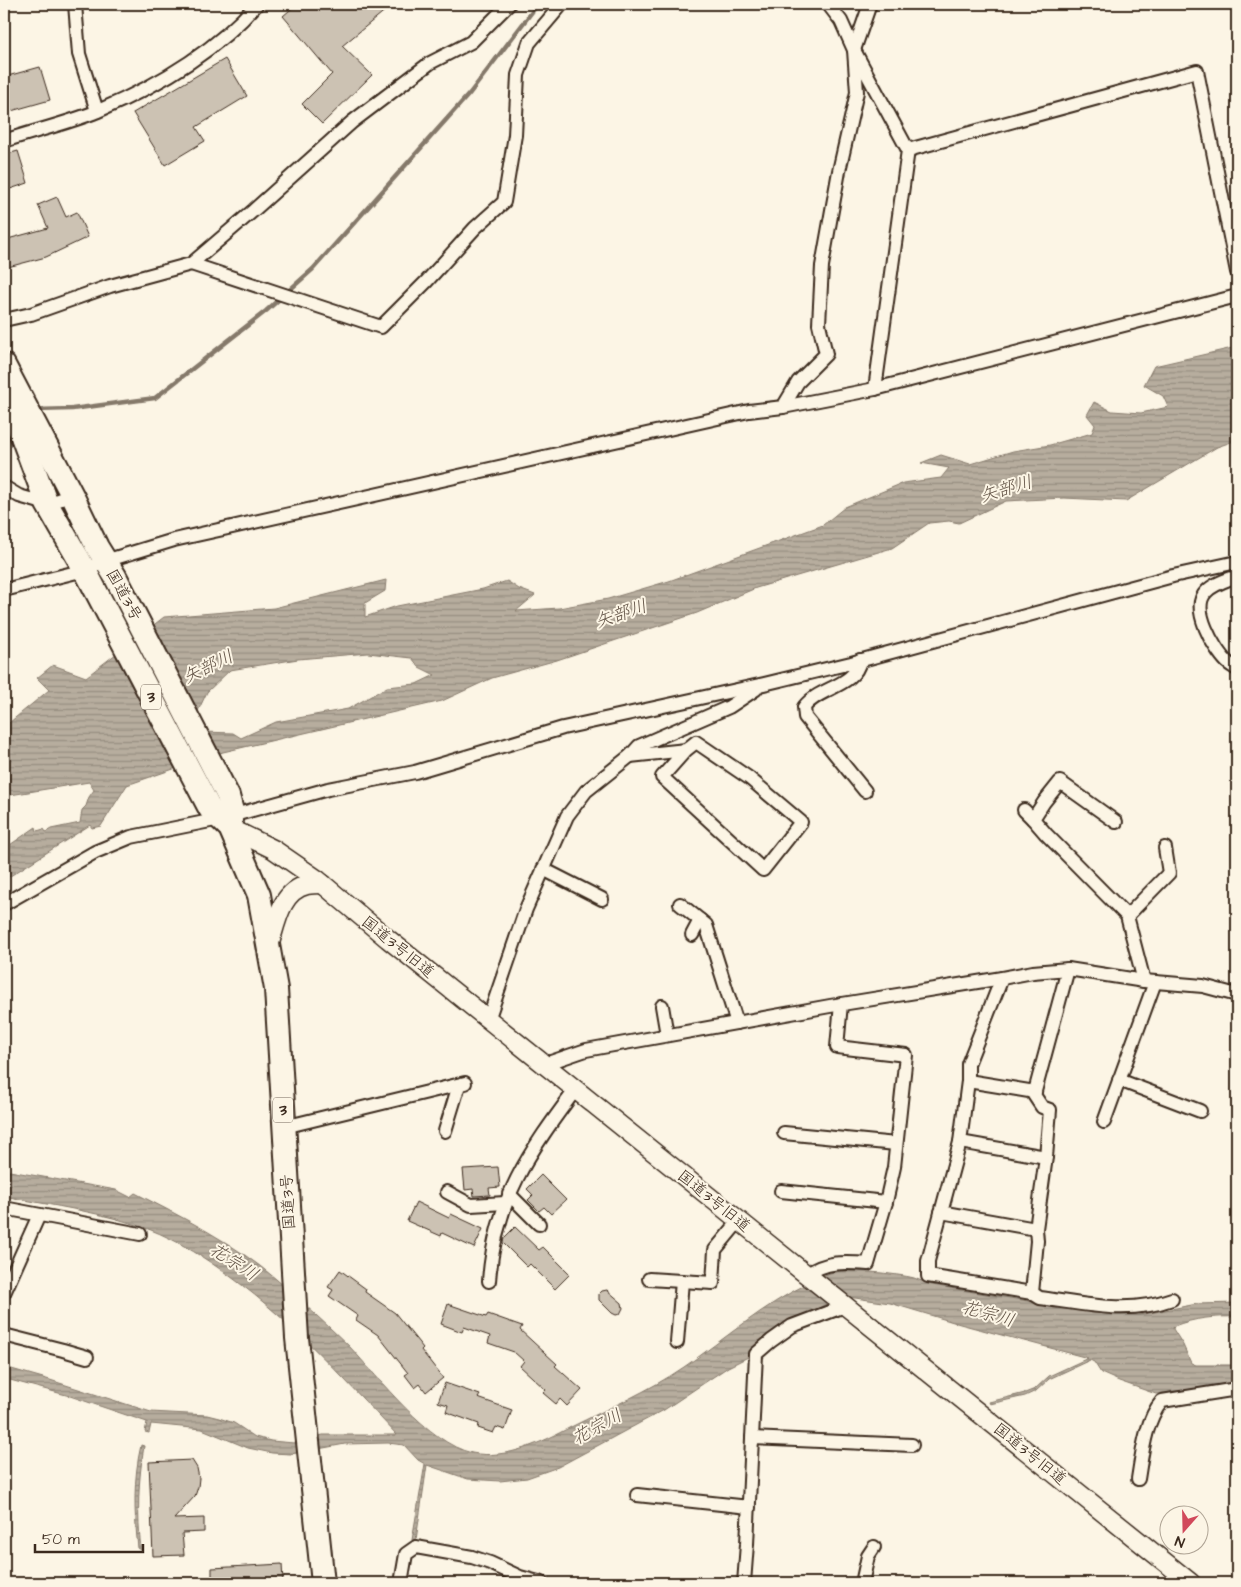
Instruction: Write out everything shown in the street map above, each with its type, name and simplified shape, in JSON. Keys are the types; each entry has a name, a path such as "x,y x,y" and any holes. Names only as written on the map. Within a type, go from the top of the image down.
{"highway":[{"name":"国道3号","path":"7,378 30,433 47,504 99,573"},
{"name":"国道3号","path":"30,433 72,495 99,573 224,814 259,895 276,988 297,1338 323,1583"}],"street":[{"path":"75,4 80,54 97,112"},
{"path":"4,141 97,112 174,73 240,23 257,4"},
{"path":"4,320 31,314 110,286 190,264 254,210 352,122 430,63 471,42 509,4"},
{"path":"190,264 380,327 426,282 476,228 504,202 515,135 518,75 529,43 562,4"},
{"path":"828,4 841,21 854,50 908,150 875,388"},
{"path":"784,407 798,382 826,354 819,324 822,266 839,171 857,92 854,50 870,4"},
{"path":"908,150 1197,71 1237,272"},
{"path":"4,590 99,573 174,540 749,410 784,407 875,388 1237,296"},
{"path":"4,488 19,496 47,504 72,495"},
{"path":"4,904 95,852 131,837 328,789 414,772 563,728 764,684 1173,576 1237,562"},
{"path":"1237,576 1214,586 1205,593 1200,604 1201,616 1212,641 1228,662 1237,669"},
{"path":"860,660 859,667 853,676 810,699 804,707 805,717 865,791"},
{"path":"488,1020 526,909 543,869 567,816 586,791 630,756 639,746 729,707 764,684"},
{"path":"630,756 686,750 696,742 749,778 801,822 763,870 662,777 686,750"},
{"path":"1034,819 1044,802 1060,782 1116,822"},
{"path":"1024,810 1127,916 1150,981 1104,1122"},
{"name":"国道3号旧道","path":"224,814 322,884 488,1020 1190,1583"},
{"path":"1127,916 1169,873 1165,848"},
{"path":"543,869 602,899"},
{"path":"269,947 278,915 286,898 306,885 322,884"},
{"path":"680,904 706,925 737,1023"},
{"path":"692,935 700,920"},
{"path":"1032,1293 1037,1241 1036,1229 1046,1158 1050,1110 1042,1107 1034,1095 1068,970"},
{"path":"545,1064 586,1050 1033,972 1068,970 1203,986 1237,995"},
{"path":"1002,978 968,1064 968,1081 960,1142 928,1261 928,1276 1032,1293 1040,1298 1125,1309 1156,1305 1172,1299"},
{"path":"807,1276 818,1267 846,1262 868,1264 894,1166 906,1055 837,1047 841,1004"},
{"path":"662,1006 667,1035"},
{"path":"1119,1080 1200,1110"},
{"path":"968,1081 1035,1092"},
{"path":"284,1127 462,1084 445,1131"},
{"path":"489,1280 490,1260 502,1211 516,1177 538,1141 576,1089"},
{"path":"784,1133 896,1144"},
{"path":"960,1142 1046,1158"},
{"path":"781,1191 886,1202"},
{"path":"447,1192 471,1205 507,1198"},
{"path":"507,1198 538,1224"},
{"path":"4,1208 140,1234"},
{"path":"941,1212 1036,1229"},
{"path":"4,1293 39,1215"},
{"path":"649,1279 713,1283 716,1250 739,1221"},
{"path":"677,1342 682,1281"},
{"path":"744,1583 756,1354 792,1326 843,1305"},
{"path":"4,1335 72,1359 87,1357"},
{"path":"1138,1479 1144,1444 1149,1428 1162,1401 1237,1389"},
{"path":"752,1438 912,1445"},
{"path":"637,1495 749,1507"},
{"path":"401,1583 406,1554 416,1547 472,1557 520,1577 542,1583"},
{"path":"862,1583 868,1556 874,1547"}],"water":[{"name":"矢部川","path":"1237,347 1237,360 1232,367 1237,370 1237,440 1217,447 1126,501 1064,498 1006,501 959,523 949,521 929,523 892,548 756,588 697,613 557,660 492,678 442,701 223,752 127,785 101,826 92,828 90,825 4,880 4,849 36,827 37,831 44,829 46,832 51,829 80,823 82,810 94,790 89,782 4,796 4,727 49,690 37,678 53,665 86,677 164,617 274,608 386,580 385,591 365,603 365,617 397,606 483,589 507,581 519,589 535,595 516,611 559,608 608,599 669,581 823,525 845,507 903,483 941,478 949,468 921,463 941,455 970,464 1013,451 1050,445 1092,433 1095,425 1087,415 1094,402 1112,411 1141,413 1168,407 1163,396 1144,385 1154,366","holes":["368,653 412,658 419,667 435,675 416,684 387,687 348,709 276,722 241,738 233,733 204,732 198,711 207,692 230,670 298,659"]},
{"name":"花宗川","path":"4,1170 116,1190 130,1197 135,1193 226,1243 260,1266 322,1320 422,1423 455,1447 472,1453 498,1454 536,1444 629,1399 684,1367 776,1301 822,1276 847,1271 897,1275 914,1278 932,1285 1106,1314 1139,1315 1197,1304 1237,1303 1237,1317 1197,1319 1174,1326 1173,1329 1191,1363 1196,1365 1237,1365 1237,1383 1156,1394 1101,1373 1094,1362 1090,1360 1049,1379 1036,1391 1025,1396 990,1404 989,1402 1035,1389 1049,1376 1088,1358 890,1303 848,1297 824,1305 793,1323 768,1340 750,1356 728,1367 664,1410 558,1467 527,1478 500,1481 468,1479 427,1465 416,1540 412,1540 425,1464 418,1460 404,1445 388,1443 345,1444 291,1454 272,1453 248,1448 202,1429 151,1424 149,1433 145,1432 147,1422 70,1396 10,1380 4,1385 4,1370 8,1368 151,1412 207,1415 219,1418 234,1423 255,1437 271,1441 294,1443 323,1435 397,1435 312,1346 242,1285 209,1262 185,1247 151,1230 115,1218 4,1196"},
{"path":"141,1445 144,1446 139,1498 141,1550 138,1548 135,1496"}],"building":[{"path":"297,4 393,4 342,46 372,75 322,124 302,104 332,74 283,16"},
{"path":"225,59 247,96 196,127 205,141 165,165 133,113"},
{"path":"40,67 50,100 4,113 4,77"},
{"path":"18,151 28,183 4,191 4,155"},
{"path":"57,197 66,217 77,212 88,237 46,257 4,268 4,240 48,228 38,205"},
{"path":"498,1167 500,1187 489,1188 490,1195 474,1196 473,1189 465,1190 463,1169"},
{"path":"541,1175 566,1200 551,1214 544,1207 539,1211 528,1200 533,1195 527,1189"},
{"path":"416,1202 449,1218 451,1214 483,1229 474,1248 442,1233 441,1236 407,1221"},
{"path":"515,1227 539,1250 543,1247 570,1274 555,1289 530,1264 527,1267 503,1243 504,1238"},
{"path":"340,1270 366,1289 365,1292 395,1313 423,1348 421,1350 443,1378 426,1392 420,1384 415,1388 405,1375 408,1373 378,1335 356,1320 358,1316 329,1296 333,1290 328,1287"},
{"path":"607,1290 622,1303 623,1308 620,1314 612,1313 599,1300 599,1294"},
{"path":"448,1304 486,1317 488,1314 522,1326 520,1330 557,1364 555,1366 582,1390 567,1406 560,1399 556,1404 543,1393 546,1390 520,1366 524,1361 514,1352 488,1343 490,1336 464,1327 462,1332 441,1324"},
{"path":"445,1383 480,1395 478,1398 512,1410 505,1430 496,1427 493,1433 478,1428 479,1424 446,1412 448,1405 438,1402"},
{"path":"192,1460 197,1468 198,1487 195,1496 174,1519 204,1518 204,1532 182,1533 184,1555 153,1556 149,1462"},
{"path":"282,1564 283,1583 212,1583 212,1568"}],"waterway":[{"path":"35,410 72,409 155,398 266,311 313,269 470,93 538,4"}]}
